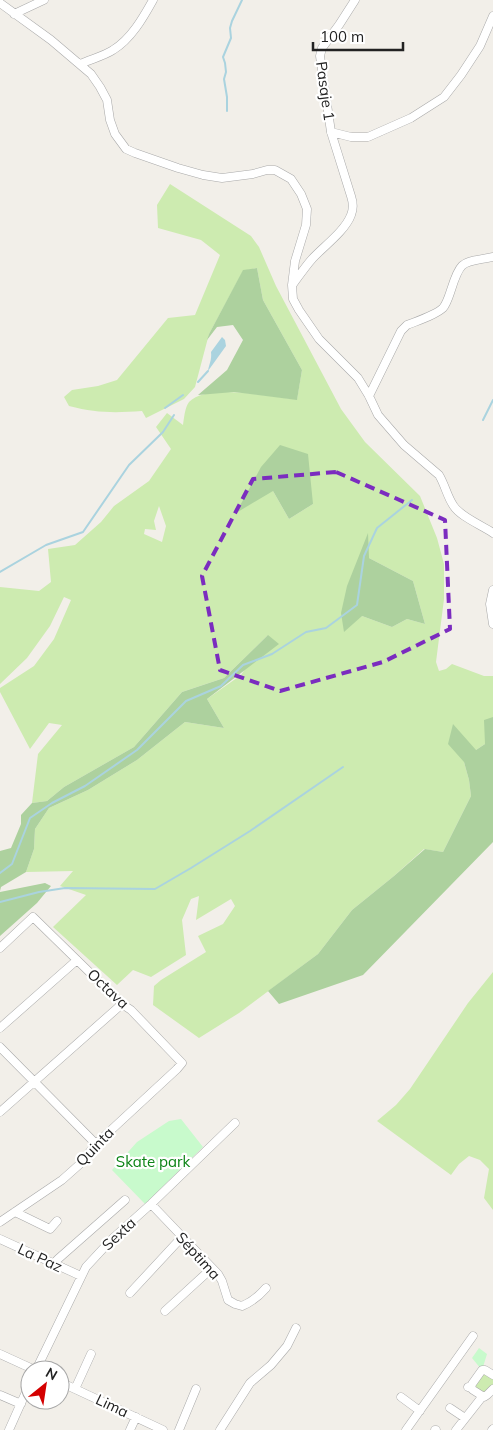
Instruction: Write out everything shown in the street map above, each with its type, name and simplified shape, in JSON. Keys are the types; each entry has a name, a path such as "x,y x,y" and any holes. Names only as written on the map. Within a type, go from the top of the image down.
{"street":[{"path":"14,14 44,0"},
{"path":"80,64 114,50 133,31 153,0"},
{"name":"Pasaje 1","path":"292,285 311,260 335,236 352,214 351,196 331,132 320,56 322,48 355,0"},
{"path":"0,3 51,40 91,74 107,100 110,120 115,134 126,149 203,175 222,178 275,170 291,180 301,194 307,208 306,225 295,261 292,285 294,299 319,339 358,378 378,415 404,445 443,480 453,507 461,514 493,533"},
{"path":"331,132 351,137 368,137 410,118 444,97 480,46 493,16"},
{"path":"369,396 401,331 407,325 439,311 445,306 456,274 464,263 493,257"},
{"path":"493,590 490,604 493,624"},
{"name":"Octava","path":"0,948 33,917 122,1004 131,1010 182,1062"},
{"path":"0,1028 77,960"},
{"path":"0,1111 122,1004"},
{"path":"0,1047 96,1144"},
{"name":"Quinta","path":"0,1222 62,1180 80,1164 96,1144 177,1069 182,1062"},
{"name":"Sexta","path":"40,1360 86,1267 112,1238 151,1204 235,1123"},
{"path":"54,1264 126,1200"},
{"name":"Séptima","path":"151,1204 218,1274 228,1300 242,1306 266,1288"},
{"path":"15,1212 50,1228 57,1221"},
{"path":"130,1293 182,1237"},
{"name":"La Paz","path":"0,1238 81,1276"},
{"path":"165,1311 212,1268"},
{"path":"220,1430 250,1383 271,1365 288,1346 296,1328"},
{"path":"406,1430 473,1336"},
{"path":"0,1354 20,1363"},
{"path":"75,1389 91,1354"},
{"path":"482,1397 468,1387 482,1370 493,1375"},
{"name":"Lima","path":"70,1387 164,1430"},
{"path":"179,1430 196,1389"},
{"path":"456,1430 482,1397 493,1389"},
{"path":"0,1395 20,1404"},
{"path":"401,1397 420,1411"},
{"path":"9,1430 20,1406"},
{"path":"450,1408 465,1418"},
{"path":"130,1430 136,1417"}],"highlighted area":[{"path":"336,472 445,520 450,629 383,662 280,691 220,670 202,576 253,479"}],"green space":[{"path":"170,184 251,236 259,247 276,286 341,409 365,442 420,496 437,538 444,564 444,599 436,662 439,671 446,669 452,664 484,676 493,676 493,717 485,744 464,762 471,796 443,852 424,849 352,910 318,954 239,1013 199,1038 153,1005 154,986 206,952 198,936 223,924 235,906 231,899 196,920 199,896 191,899 182,920 186,955 151,977 133,970 117,985 53,927 86,895 60,886 73,871 26,872 34,849 35,829 49,808 88,790 137,760 185,722 224,728 207,699 241,675 268,635 224,678 182,692 134,747 64,787 47,801 32,803 38,754 62,725 49,723 30,749 0,692 0,688 34,666 54,639 71,600 64,597 50,626 27,658 0,684 0,587 39,591 51,582 48,549 75,545 101,522 114,506 149,481 171,449 156,427 167,413 183,425 189,402 198,396 210,393 241,393 297,399 302,370 263,300 257,268 243,271 209,334 195,387 184,399 146,418 142,411 105,412 69,406 64,397 72,390 98,386 117,380 168,318 195,315 220,255 201,240 158,228 157,205","holes":["273,491 313,504 289,519","159,506 166,526 162,542 144,534 145,529 156,530 154,521","369,558 413,581 425,624 407,619 392,627 362,616"]},
{"path":"257,268 263,300 302,370 297,400 234,392 198,395 227,370 243,340 233,325 217,327 207,340 243,270"},
{"path":"280,445 308,454 313,504 289,519 273,491 236,513 261,467"},
{"path":"368,533 369,558 413,581 425,624 407,619 392,627 362,616 344,632 341,613 347,586"},
{"path":"268,635 279,644 207,699 224,728 185,722 137,760 88,790 49,808 35,829 34,849 26,872 1,887 0,891 0,851 11,848 21,824 21,815 32,803 47,801 64,787 134,747 182,692 224,678"},
{"path":"493,717 493,842 363,975 279,1004 268,991 318,954 352,910 425,849 443,852 471,796 464,762 448,744 453,724 476,750 485,744 484,720"},
{"path":"45,883 51,886 37,903 0,936 0,892"},
{"path":"493,972 493,1210 484,1198 489,1169 480,1160 469,1156 459,1164 451,1175 377,1121 396,1105 410,1089 468,1003"},
{"name":"Skate park","path":"181,1119 203,1147 145,1204 112,1170 137,1142 169,1121"},
{"path":"479,1348 487,1354 481,1369 472,1358"},
{"path":"485,1372 493,1378 493,1385 484,1395 474,1388"}],"water":[{"path":"222,337 225,340 226,346 208,371 211,352"}],"waterway":[{"path":"227,111 224,79 226,72 223,57 231,38 230,28 232,21 242,0"},
{"path":"198,382 208,371"},
{"path":"165,408 183,395"},
{"path":"483,420 493,400"},
{"path":"0,572 46,545 83,532 129,465 163,432 174,415"},
{"path":"0,873 12,864 30,818 52,803 85,786 137,750 186,701 221,686 243,665 272,654 306,632 326,628 357,605 364,556 377,528 412,500"},
{"path":"0,902 39,892 65,888 155,889 250,831 343,767"}]}
